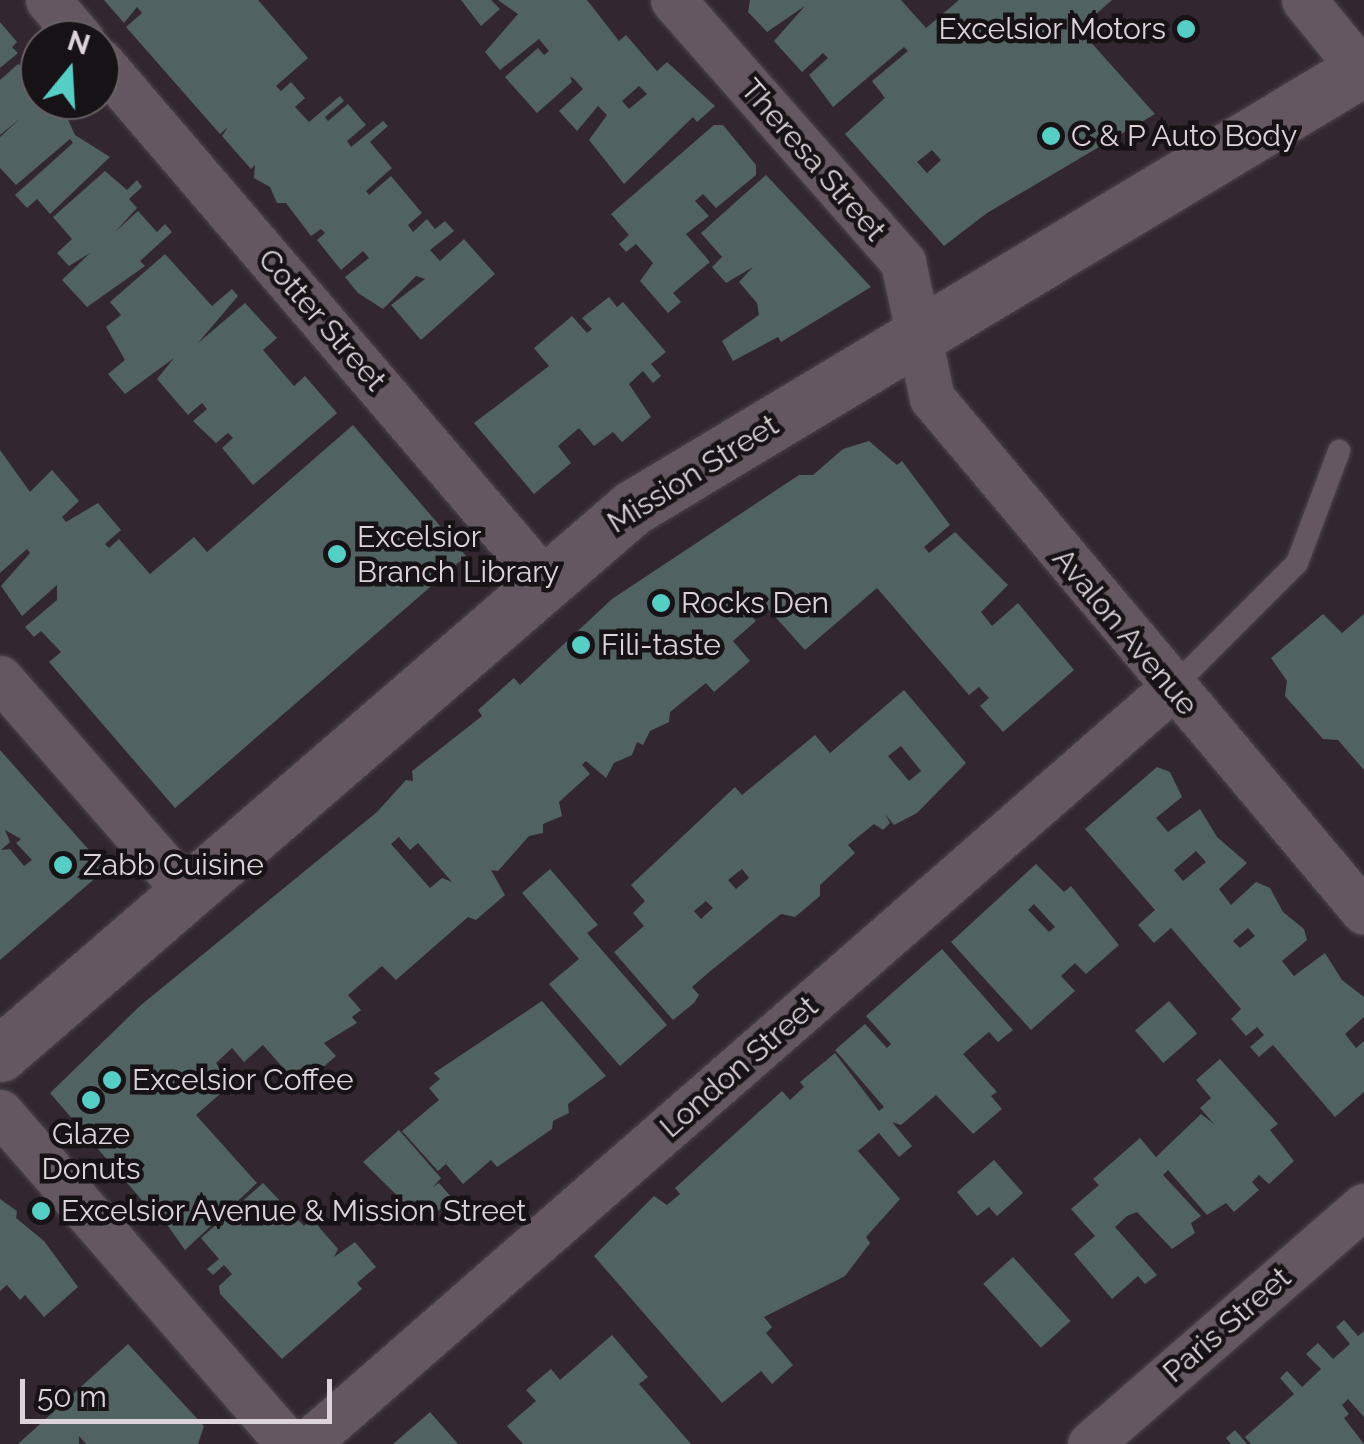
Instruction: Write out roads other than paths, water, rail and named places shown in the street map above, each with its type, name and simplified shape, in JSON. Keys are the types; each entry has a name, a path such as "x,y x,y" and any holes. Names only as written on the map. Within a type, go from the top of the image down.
{"main road":[{"name":"Mission Street","path":"0,1054 543,579 632,508 1363,69"}],"street":[{"path":"48,0 65,20"},
{"name":"Theresa Street","path":"673,0 903,262 920,336"},
{"path":"1304,0 1363,69"},
{"name":"Cotter Street","path":"120,84 543,579"},
{"name":"Avalon Avenue","path":"920,336 932,398 1171,689 1364,912"},
{"path":"0,678 186,891"},
{"name":"London Street","path":"306,1444 1171,689"},
{"path":"0,1112 289,1444"},
{"name":"Paris Street","path":"1090,1444 1364,1206"}],"lane":[{"path":"1171,689 1297,562 1339,451"}],"place":[{"name":"Excelsior Motors","path":"1186,29"},
{"name":"C & P Auto Body","path":"1051,136"},
{"name":"Excelsior Branch Library","path":"337,554"},
{"name":"Rocks Den","path":"661,603"},
{"name":"Fili-taste","path":"581,645"},
{"name":"Zabb Cuisine","path":"63,865"},
{"name":"Excelsior Coffee","path":"112,1080"},
{"name":"Glaze Donuts","path":"91,1100"},
{"name":"Excelsior Avenue & Mission Street","path":"41,1211"}]}
